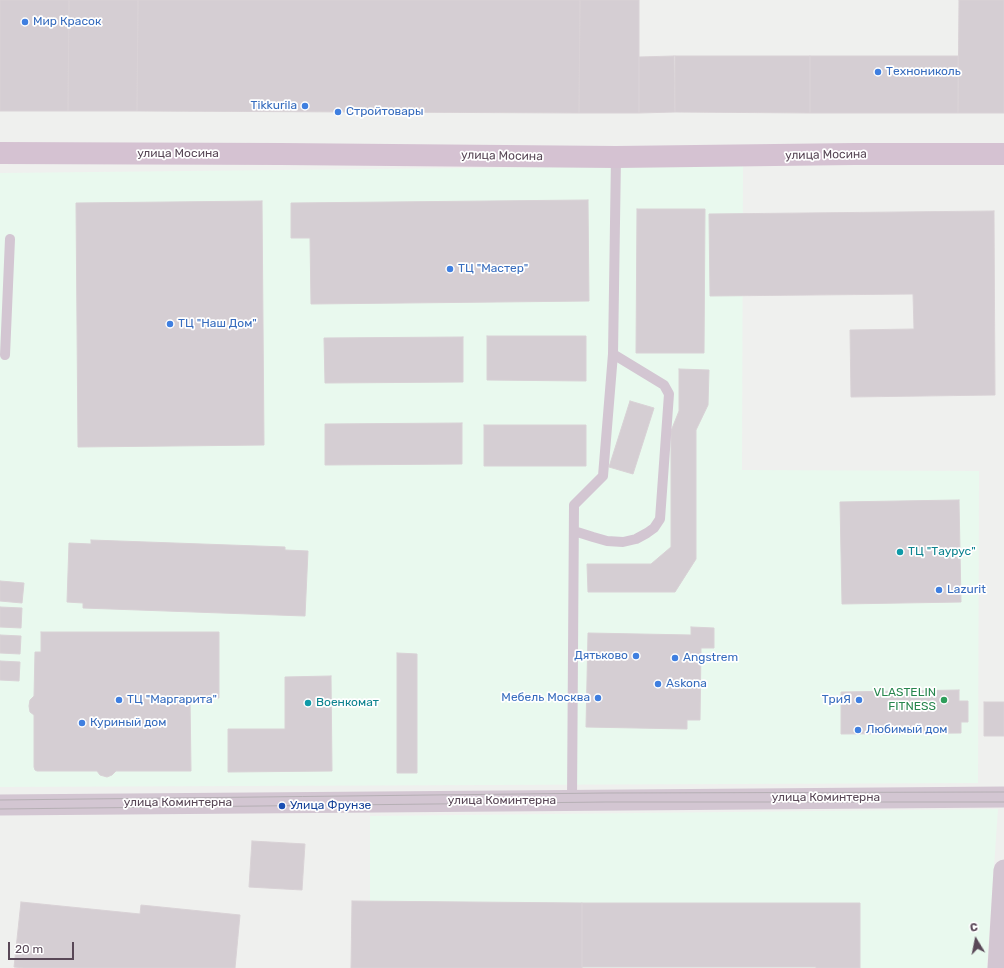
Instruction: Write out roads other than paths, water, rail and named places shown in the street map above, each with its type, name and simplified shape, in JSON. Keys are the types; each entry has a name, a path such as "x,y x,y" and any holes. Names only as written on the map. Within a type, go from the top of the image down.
{"main road":[{"name":"улица Мосина","path":"0,153 616,157 1004,154"}],"street":[{"name":"улица Коминтерна","path":"0,805 1004,797"},
{"path":"998,968 1004,870"}],"lane":[{"path":"572,800 574,505 603,476 613,354 616,157"},
{"path":"5,355 10,240"},
{"path":"574,531 608,541 623,542 636,539 647,533 654,528 660,519 669,394 664,385 613,354"}],"tram line":[{"path":"0,800 605,793 1004,792"},
{"path":"0,809 605,802 1004,802"}],"place":[{"name":"Мир Красок","path":"25,22"},
{"name":"Технониколь","path":"878,72"},
{"name":"Tikkurila","path":"305,106"},
{"name":"Стройтовары","path":"338,112"},
{"name":"ТЦ \"Мастер\"","path":"450,269"},
{"name":"ТЦ \"Наш Дом\"","path":"170,324"},
{"name":"ТЦ \"Таурус\"","path":"900,552"},
{"name":"Lazurit","path":"939,590"},
{"name":"Дятьково","path":"636,656"},
{"name":"Angstrem","path":"675,658"},
{"name":"Askona","path":"658,684"},
{"name":"Мебель Москва","path":"598,698"},
{"name":"ТЦ \"Маргарита\"","path":"119,700"},
{"name":"ТриЯ","path":"859,700"},
{"name":"VLASTELIN FITNESS","path":"944,700"},
{"name":"Военкомат","path":"308,703"},
{"name":"Куриный дом","path":"82,723"},
{"name":"Любимый дом","path":"858,730"},
{"name":"Улица Фрунзе","path":"282,806"}]}
